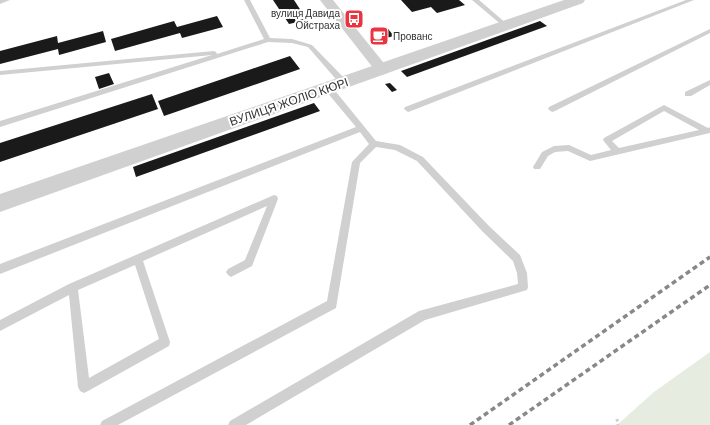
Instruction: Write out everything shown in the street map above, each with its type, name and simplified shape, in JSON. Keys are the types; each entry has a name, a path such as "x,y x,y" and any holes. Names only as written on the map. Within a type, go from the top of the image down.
{"street":[{"path":"326,0 382,70"},
{"name":"ВУЛИЦЯ ЖОЛІО КЮРІ","path":"0,203 337,86 578,0"}],"lane":[{"path":"0,2 7,0"},
{"path":"247,0 268,40"},
{"path":"475,0 505,25"},
{"path":"408,109 691,0"},
{"path":"552,109 710,31"},
{"path":"0,124 268,40 292,41 310,46 337,86 361,128 374,144 397,147 420,159 485,228 517,258 522,273 523,288 422,315 234,425"},
{"path":"0,73 233,51"},
{"path":"688,94 710,82"},
{"path":"617,152 606,140 664,108 708,130"},
{"path":"0,269 361,128"},
{"path":"537,167 545,154 554,149 569,148 590,158 708,130"},
{"path":"106,425 332,304 356,162 374,144"},
{"path":"0,326 73,287 274,198 249,263 230,272"},
{"path":"73,287 84,387 165,342 138,259"}],"path":[{"path":"617,419 618,425"}],"shaded area":[{"path":"710,352 710,425 617,425 654,392"}],"building":[{"path":"273,0 294,0 307,20 289,24"},
{"path":"401,0 459,0 465,5 437,13 431,7 412,12"},
{"path":"217,16 223,27 182,38 180,33 115,51 111,39 174,21 177,27"},
{"path":"540,21 547,26 407,77 401,71"},
{"path":"388,29 394,36 378,40 372,34"},
{"path":"103,31 106,42 59,55 58,49 0,64 0,51 57,36 58,43"},
{"path":"290,56 300,69 164,116 158,101"},
{"path":"109,73 114,84 99,89 95,77"},
{"path":"390,83 397,90 392,92 385,84"},
{"path":"152,94 158,109 0,162 0,143"},
{"path":"314,103 320,111 136,177 133,167"}],"railway":[{"path":"470,425 710,257"},
{"path":"509,425 710,285"}],"place":[{"name":"вулиця Давида Ойстраха","path":"354,19"},
{"name":"Прованс","path":"379,36"}]}
